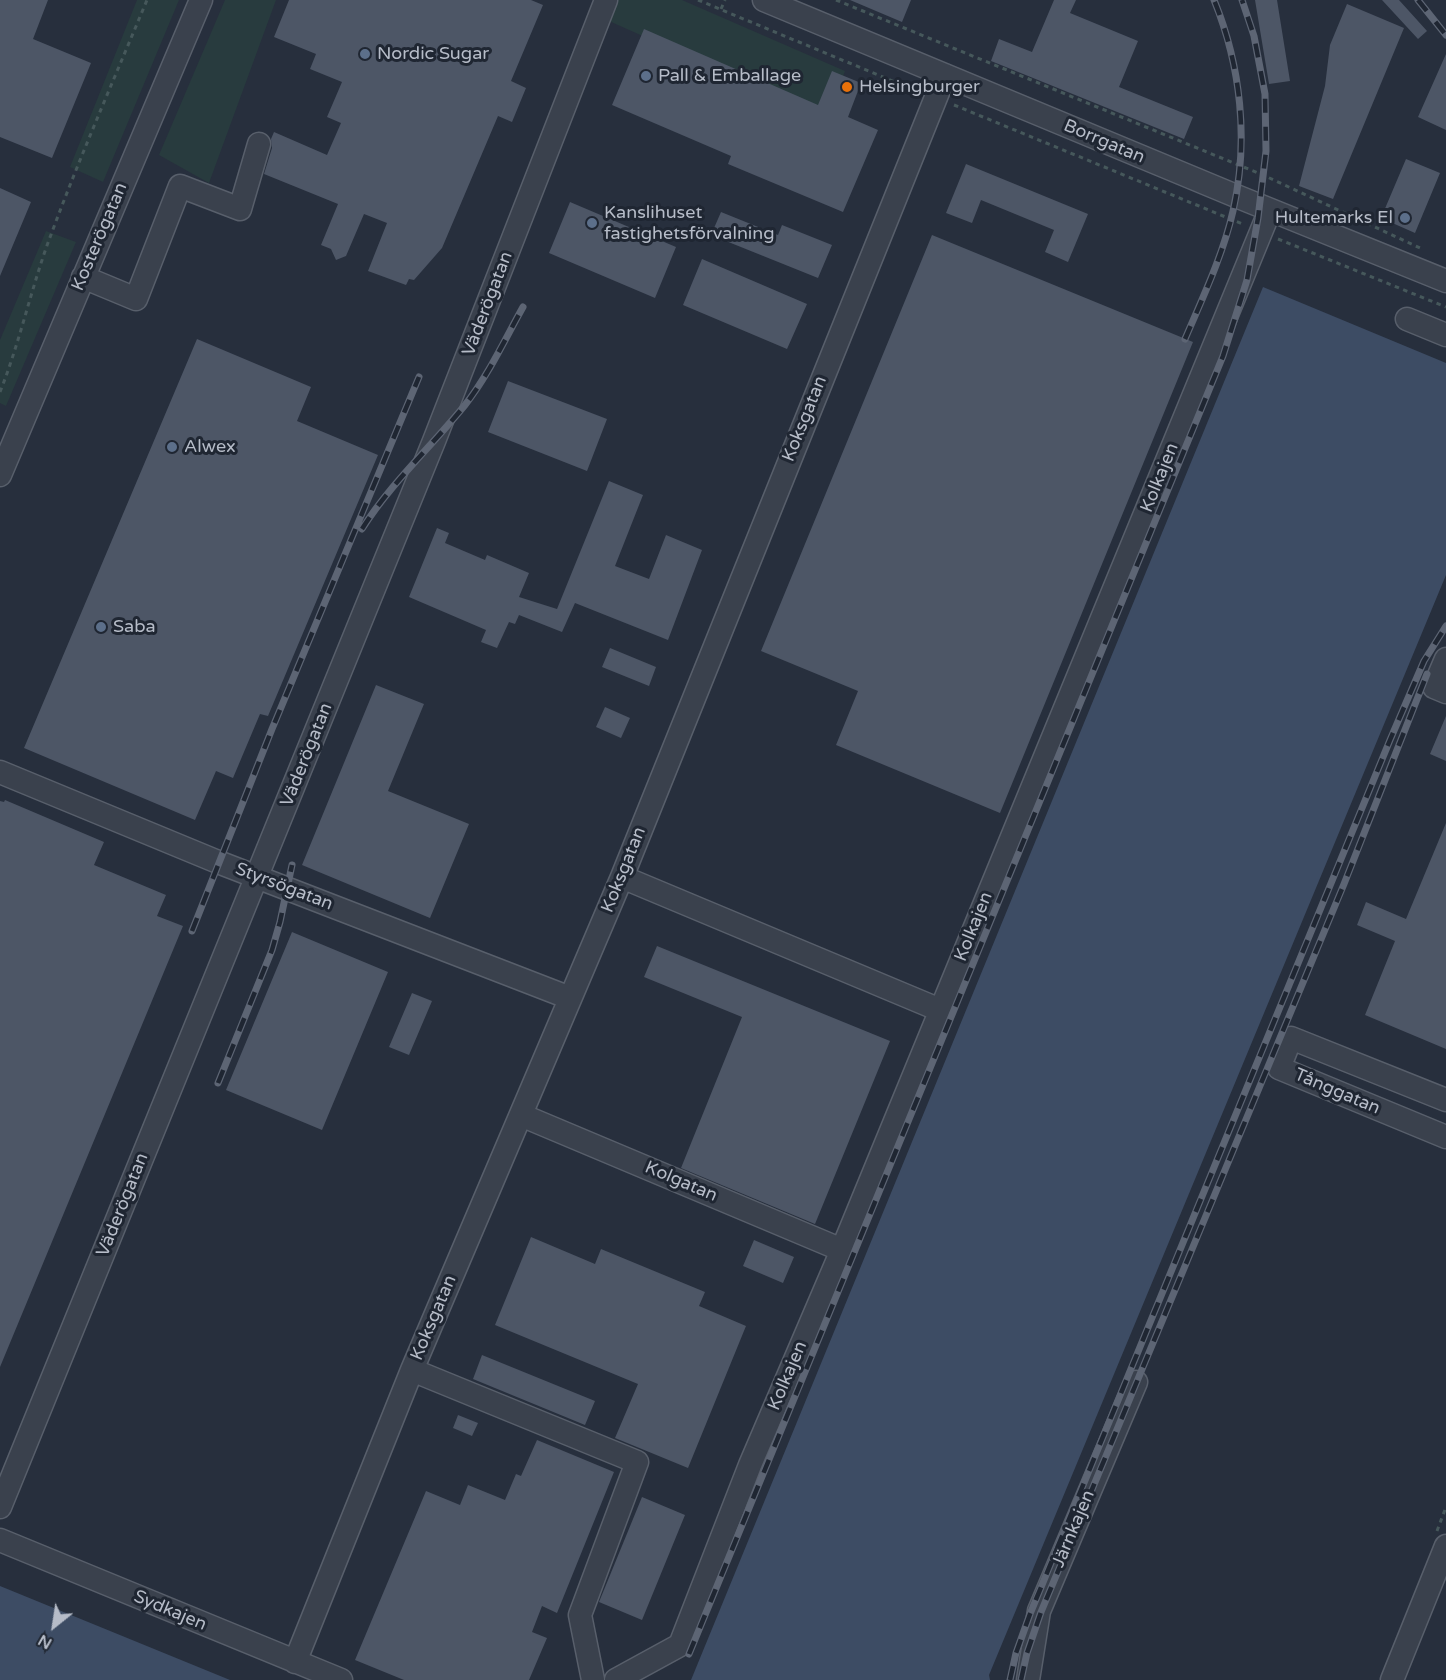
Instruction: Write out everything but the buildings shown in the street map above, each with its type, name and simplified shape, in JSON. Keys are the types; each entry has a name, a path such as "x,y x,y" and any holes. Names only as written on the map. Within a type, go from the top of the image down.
{"street":[{"name":"Kosterögatan","path":"0,475 8,429 83,277 201,0"},
{"name":"Väderögatan","path":"0,1507 429,452 606,0"},
{"name":"Borrgatan","path":"764,0 790,5 945,75 1446,281"},
{"name":"Koksgatan","path":"295,1662 412,1370 622,877 945,75"},
{"path":"83,277 136,299 180,186 240,209 259,144"},
{"name":"Kolkajen","path":"616,1680 680,1645 750,1465 842,1250 1270,210"},
{"path":"1407,319 1446,335"},
{"path":"1446,659 1434,687 1446,692"},
{"name":"Styrsögatan","path":"0,772 257,877 570,998"},
{"path":"622,877 940,1010"},
{"name":"Tånggatan","path":"1446,1100 1291,1038 1279,1068 1446,1137"},
{"name":"Kolgatan","path":"521,1114 842,1250"},
{"path":"412,1370 637,1462 580,1615 593,1680"},
{"name":"Järnkajen","path":"1028,1680 1039,1611 1136,1382"},
{"name":"Sydkajen","path":"0,1540 341,1680"},
{"path":"1392,1680 1446,1546"}],"path":[{"path":"0,392 13,358 52,231 147,0"},
{"path":"698,0 1446,307"},
{"path":"721,9 725,0"},
{"path":"836,0 1263,175 1424,250"}],"shaded area":[{"path":"137,0 179,0 103,182 70,167"},
{"path":"225,0 276,0 209,183 159,155"},
{"path":"618,0 682,0 845,71 827,118 609,21"},
{"path":"46,231 76,242 6,406 0,403 0,340"}],"water":[{"path":"1263,287 1446,363 1446,575 989,1675 990,1680 691,1680"},
{"path":"0,1586 230,1680 0,1680"}],"railway":[{"path":"1185,339 1224,244 1233,211 1241,158 1240,104 1236,77 1231,51 1214,0"},
{"path":"689,1654 1223,356 1247,280 1258,218 1266,151 1265,94 1254,36 1242,0"},
{"path":"1418,0 1446,35"},
{"path":"362,529 386,496 473,394 489,370 523,307"},
{"path":"192,931 272,729 419,377"},
{"path":"1010,1680 1016,1653 1030,1614 1390,740 1424,661 1446,626"},
{"path":"1021,1680 1027,1653 1041,1612 1344,884 1427,674"},
{"path":"218,1083 272,950 292,865"}],"place":[{"name":"Nordic Sugar","path":"365,54"},
{"name":"Pall & Emballage","path":"646,76"},
{"name":"Helsingburger","path":"847,87"},
{"name":"Hultemarks El","path":"1405,218"},
{"name":"Kanslihuset fastighetsförvalning","path":"592,223"},
{"name":"Alwex","path":"172,447"},
{"name":"Saba","path":"101,627"}]}
